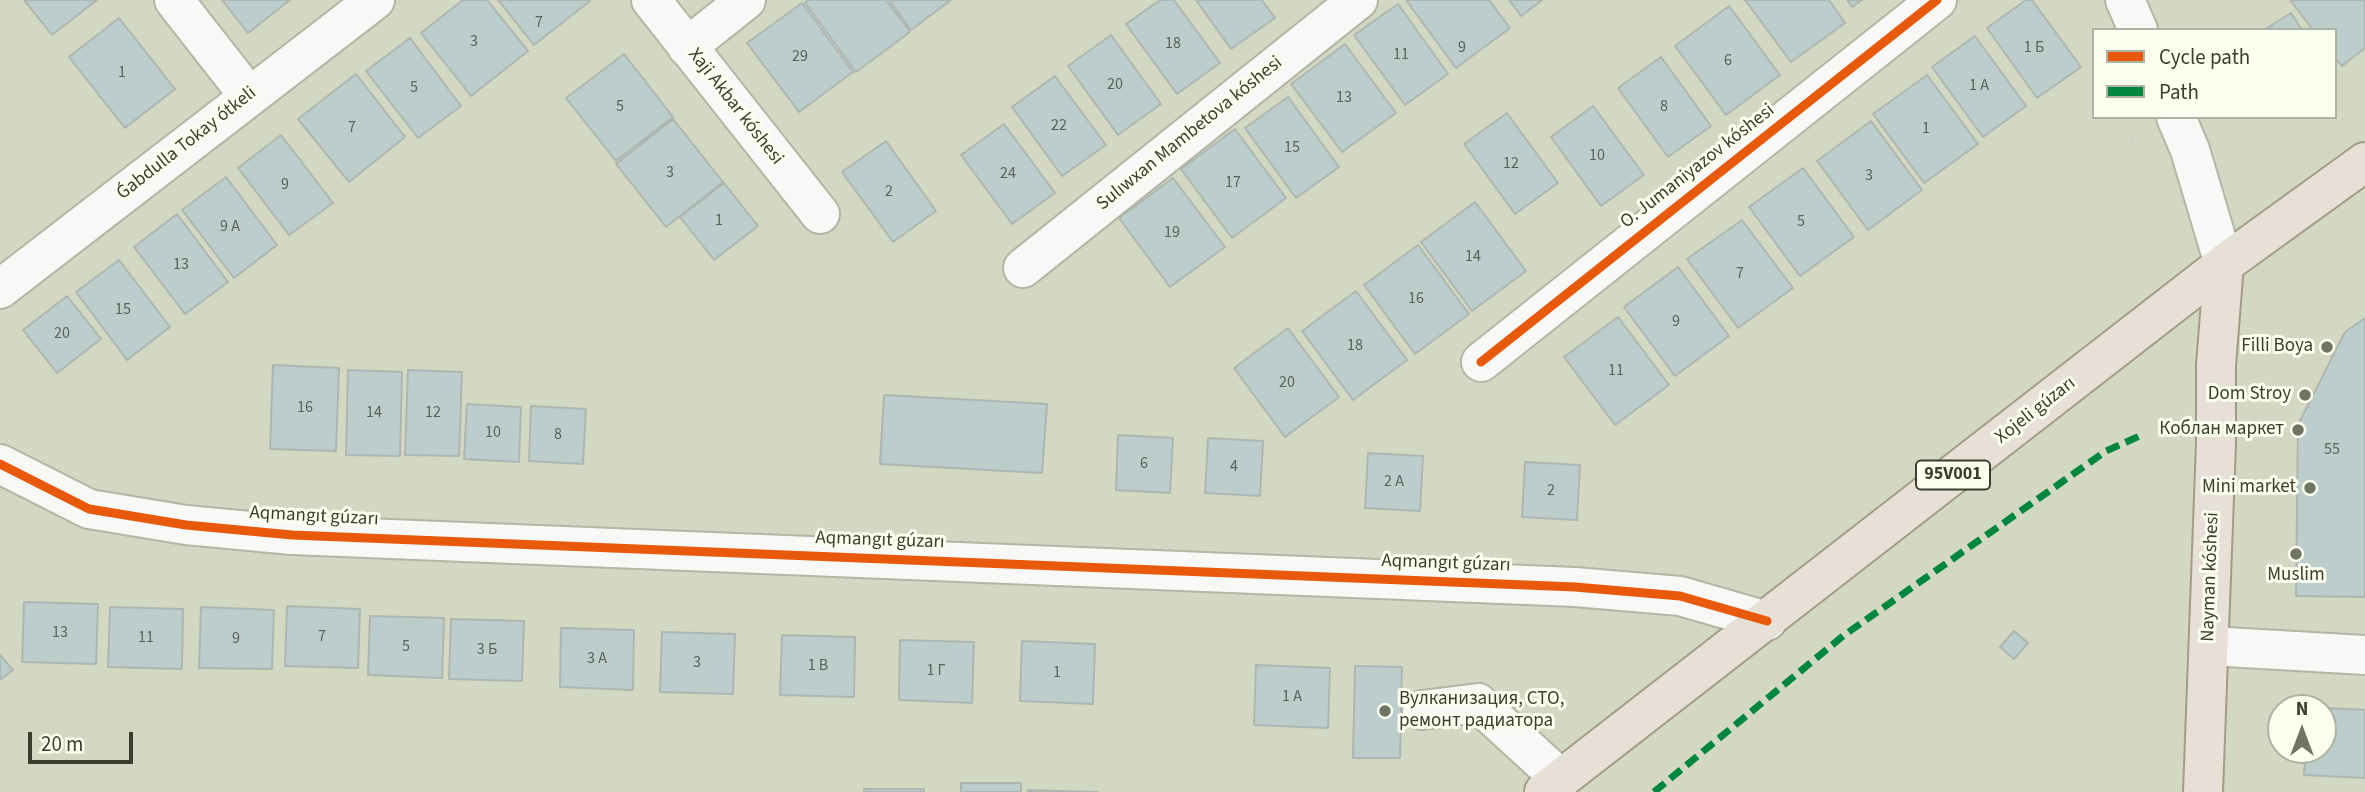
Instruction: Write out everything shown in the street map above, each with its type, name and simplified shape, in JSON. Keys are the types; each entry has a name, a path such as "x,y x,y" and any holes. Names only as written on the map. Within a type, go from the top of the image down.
{"main road":[{"name":"Xojeli gúzarı","path":"1553,785 2224,264 2365,162"},
{"name":"Nayman kóshesi","path":"2203,792 2216,443 2216,365 2224,264"}],"street":[{"path":"174,0 249,96"},
{"name":"Ǵabdulla Tokay ótkeli","path":"0,289 375,0"},
{"name":"Xaji Akbar kóshesi","path":"651,0 820,214"},
{"path":"687,47 746,0"},
{"name":"Sulıwxan Mambetova kóshesi","path":"1023,268 1358,0"},
{"name":"O. Jumaniyazov kóshesi","path":"1481,362 1937,0"},
{"path":"2125,0 2137,28"},
{"name":"Nayman kóshesi","path":"2177,119 2190,150 2224,264"},
{"name":"Aqmangıt gúzarı","path":"0,464 89,509 186,526 320,536 1555,586 1681,596 1767,621"},
{"path":"2209,646 2365,655"},
{"path":"1422,710 1478,703 1553,785"}],"building":[{"path":"24,0 97,0 52,35"},
{"path":"222,0 290,0 248,33"},
{"path":"463,0 487,0 528,51 471,96 421,33"},
{"path":"498,0 590,0 590,1 534,45"},
{"path":"808,0 886,0 910,32 856,72 805,3"},
{"path":"889,0 951,0 911,30"},
{"path":"1160,0 1174,0 1220,63 1177,94 1126,24"},
{"path":"1196,0 1262,0 1275,18 1231,49"},
{"path":"1406,0 1489,0 1510,28 1456,68"},
{"path":"1509,0 1542,0 1521,16"},
{"path":"1745,0 1829,0 1845,23 1791,62"},
{"path":"1847,0 1862,0 1852,7"},
{"path":"2026,0 2032,0 2081,67 2037,98 1987,28"},
{"path":"2290,0 2365,0 2365,48 2342,66 2337,60 2337,28 2311,28"},
{"path":"802,3 853,72 799,112 747,43"},
{"path":"1398,4 1448,74 1405,105 1354,35"},
{"path":"1729,6 1780,75 1726,115 1675,46"},
{"path":"2291,13 2301,28 2267,28"},
{"path":"119,18 175,89 125,128 69,57"},
{"path":"1111,35 1161,104 1118,135 1068,66"},
{"path":"1975,36 2026,106 1983,137 1932,67"},
{"path":"410,38 461,106 418,138 366,71"},
{"path":"1345,44 1396,113 1342,152 1291,84"},
{"path":"624,54 673,117 616,161 566,98"},
{"path":"1661,57 1711,126 1668,157 1618,88"},
{"path":"356,74 405,137 349,182 298,119"},
{"path":"1927,75 1978,144 1924,183 1873,114"},
{"path":"1055,76 1106,145 1062,176 1012,107"},
{"path":"1288,97 1339,167 1296,198 1245,128"},
{"path":"1593,106 1644,175 1601,206 1551,137"},
{"path":"1507,113 1558,183 1515,214 1464,144"},
{"path":"673,119 723,182 666,227 616,164"},
{"path":"1871,121 1922,190 1868,230 1817,161"},
{"path":"1004,124 1055,193 1012,224 961,155"},
{"path":"1235,129 1286,198 1232,238 1181,169"},
{"path":"281,135 333,203 289,235 238,168"},
{"path":"886,141 936,211 893,242 842,172"},
{"path":"1803,168 1854,237 1800,276 1749,207"},
{"path":"226,177 277,245 234,278 182,210"},
{"path":"1173,178 1225,247 1170,287 1119,218"},
{"path":"724,183 758,226 714,260 680,217"},
{"path":"1475,202 1526,271 1472,311 1421,242"},
{"path":"177,214 228,282 185,314 134,247"},
{"path":"1742,220 1793,288 1738,328 1687,259"},
{"path":"1418,245 1469,314 1415,354 1364,285"},
{"path":"119,260 170,327 127,360 76,292"},
{"path":"1678,267 1729,336 1675,376 1624,307"},
{"path":"1356,291 1407,360 1353,400 1302,331"},
{"path":"67,296 101,339 57,373 23,330"},
{"path":"1618,317 1669,385 1615,425 1564,357"},
{"path":"2365,318 2365,597 2296,596 2298,425 2345,332"},
{"path":"1288,328 1339,397 1285,437 1234,368"},
{"path":"273,365 339,368 336,451 270,449"},
{"path":"348,370 402,372 400,456 346,455"},
{"path":"408,370 462,372 459,456 405,455"},
{"path":"884,395 1047,404 1042,473 880,464"},
{"path":"467,404 521,407 519,462 464,459"},
{"path":"531,406 586,409 583,464 529,461"},
{"path":"1118,435 1173,438 1170,493 1116,490"},
{"path":"1208,438 1263,441 1260,496 1205,493"},
{"path":"1368,453 1423,456 1420,511 1365,508"},
{"path":"1525,462 1580,465 1577,520 1522,517"},
{"path":"24,602 98,604 96,664 22,662"},
{"path":"287,606 360,609 358,668 285,666"},
{"path":"110,607 183,609 182,669 108,667"},
{"path":"201,607 274,610 272,669 199,668"},
{"path":"370,616 444,618 442,678 368,675"},
{"path":"451,619 524,621 522,681 449,679"},
{"path":"561,628 634,630 633,690 560,687"},
{"path":"2014,631 2028,643 2014,659 2000,647"},
{"path":"662,632 735,634 733,694 660,692"},
{"path":"782,635 855,637 854,697 780,695"},
{"path":"900,640 974,642 972,703 899,700"},
{"path":"1022,641 1095,644 1093,704 1020,701"},
{"path":"0,655 13,670 0,680"},
{"path":"1256,665 1330,668 1328,728 1254,725"},
{"path":"1355,666 1402,667 1400,758 1353,758"},
{"path":"2337,709 2365,710 2365,778 2304,775 2305,764 2337,764"},
{"path":"961,783 1021,783 1021,792 961,792"},
{"path":"864,789 924,789 924,792 864,792"},
{"path":"1028,790 1097,792 1028,792"}],"marked path":[{"path":"1654,792 1843,636 2106,451 2142,435"}],"cycle path":[{"path":"1481,362 1937,0"},
{"path":"0,464 89,509 186,525 292,535 1575,587 1680,596 1767,621"}],"place":[{"name":"Filli Boya","path":"2327,347"},
{"name":"Dom Stroy","path":"2305,395"},
{"name":"Коблан маркет","path":"2298,430"},
{"name":"Mini market","path":"2310,488"},
{"name":"Muslim","path":"2296,554"},
{"name":"Вулканизация, СТО, ремонт радиатора","path":"1385,711"}]}
